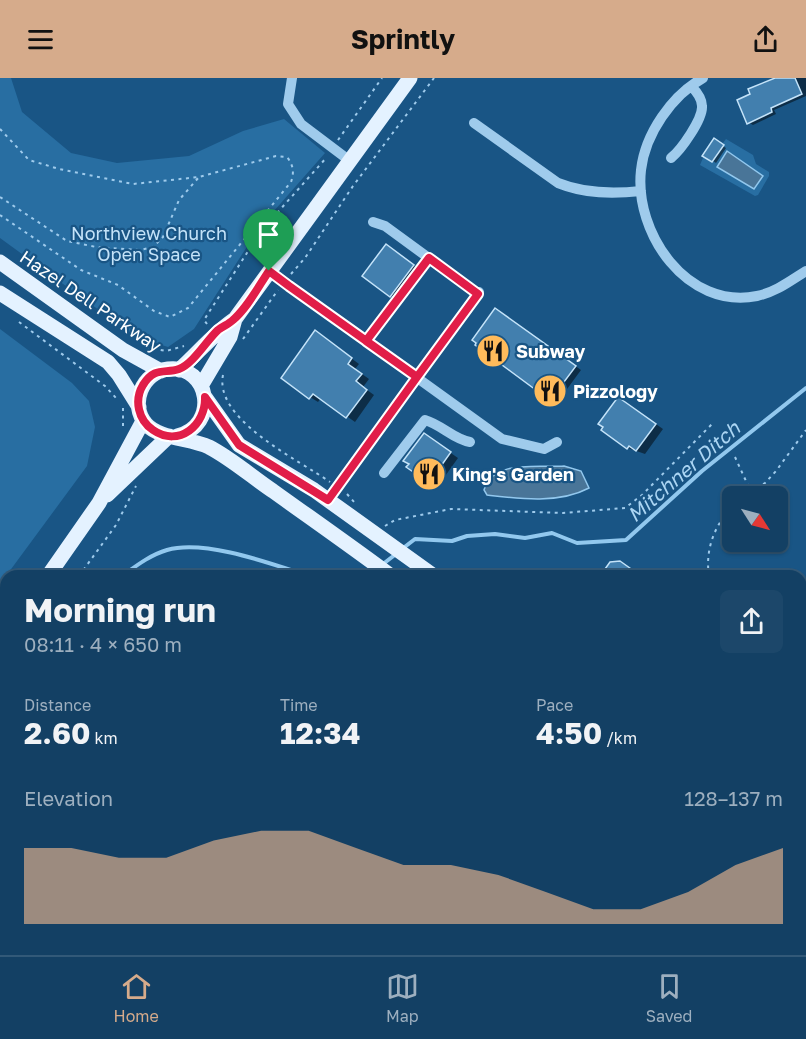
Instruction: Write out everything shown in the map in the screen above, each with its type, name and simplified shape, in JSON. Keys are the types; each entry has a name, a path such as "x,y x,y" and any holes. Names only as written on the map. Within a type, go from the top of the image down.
{"main road":[{"path":"99,503 173,436 188,432 197,425 203,415 203,392 230,337 235,319 410,78"},
{"name":"Hazel Dell Parkway","path":"0,262 123,350 161,371"},
{"path":"0,293 108,362 119,375 141,414 154,431 214,450 383,570"},
{"path":"179,370 218,330 235,319"},
{"path":"52,570 99,503 141,414 139,394 145,382 161,371 179,370 190,374 239,445 384,533 426,570"}],"street":[{"path":"292,78 288,104 301,124 350,161"},
{"path":"671,158 680,149 701,114 701,99 697,81"},
{"path":"697,81 669,108 647,144 641,169 644,208 660,250 677,270 704,289 736,298 772,292 806,272"},
{"path":"474,123 558,183 570,188 601,192 641,191"},
{"path":"328,500 478,293 385,226 373,222"},
{"path":"366,341 429,258"},
{"path":"269,271 502,439 544,449 557,442"},
{"path":"384,473 425,420 458,440 470,442"}],"path":[{"path":"201,330 208,323 204,320 247,250 333,148 382,78"},
{"path":"242,340 284,282 301,264 353,186 435,78"},
{"path":"0,129 29,160 59,170 133,184 200,177 276,156 287,158 293,169 291,182 188,308 170,317 154,311 118,285 81,270 0,214"},
{"path":"0,197 67,241 96,247 140,250 153,247 163,237 180,200 200,177"},
{"path":"10,316 111,392 124,413 122,433"},
{"path":"139,344 166,351 188,343"},
{"path":"225,370 223,392 237,415 298,462 325,478"},
{"path":"384,533 395,520 451,508 563,513 625,508 642,495 714,422"},
{"path":"760,486 776,471 806,430"},
{"path":"735,457 748,486"},
{"path":"83,570 116,525 137,484"},
{"path":"709,570 708,555 714,533 722,521"}],"green space":[{"name":"Northview Church Open Space","path":"0,78 11,78 22,112 71,153 117,163 189,156 243,131 284,119 325,153 259,228 194,329 168,347 136,337 0,238"},
{"path":"715,139 723,143 726,139 753,155 756,164 769,172 758,195 755,196 700,165 708,146 711,147"},
{"path":"0,329 72,383 89,401 95,427 87,466 10,570 0,570"}],"shaded area":[{"path":"727,151 763,176 754,189 717,167"},
{"path":"564,466 581,471 589,488 565,496 539,499 487,495 484,490 489,480 506,469"}],"building":[{"path":"775,78 795,78 802,94 771,108 772,112 747,124 737,100 750,94 748,89"},
{"path":"714,138 724,145 712,162 702,156"},
{"path":"386,244 414,265 390,297 362,276"},
{"path":"495,308 576,366 552,398 546,393 544,396 475,345 476,343 472,340"},
{"path":"315,330 352,358 348,364 362,374 356,381 367,390 346,418 313,394 309,399 281,378"},
{"path":"618,397 656,424 636,451 629,446 627,449 601,430 603,427 598,424"},
{"path":"424,433 451,452 429,483 406,467 409,464 403,461"},
{"path":"620,561 633,570 604,570 610,562"}],"waterway":[{"name":"Mitchner Ditch","path":"402,549 415,539 452,541 467,536 495,534 525,538 552,533 577,543 626,540 702,471 806,388"},
{"name":"Mitchner Ditch","path":"130,570 155,555 182,547 219,550 292,570"},
{"name":"Mitchner Ditch","path":"383,564 396,554"}],"place":[{"name":"Subway","path":"493,351"},
{"name":"Pizzology","path":"550,391"},
{"name":"King's Garden","path":"429,474"}],"route":[{"path":"269,271 235,319 218,330 198,353 179,370 161,371 145,382 138,400 140,413 148,427 161,435 183,435 201,420 205,409 205,397 234,441 328,500 417,377 366,341 429,258 478,294 417,377 289,286 269,271"}]}
